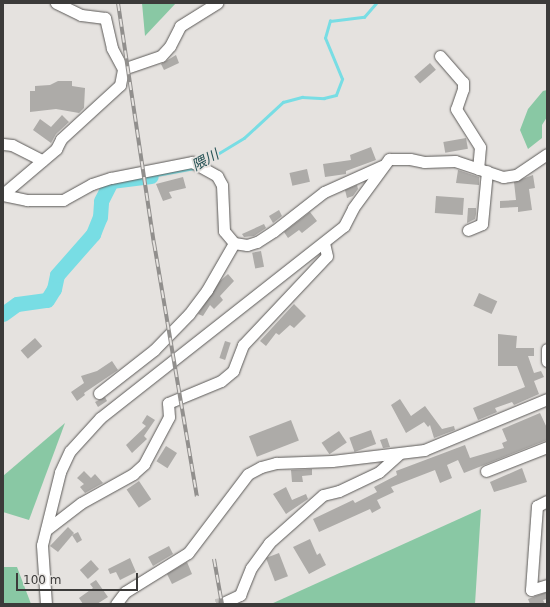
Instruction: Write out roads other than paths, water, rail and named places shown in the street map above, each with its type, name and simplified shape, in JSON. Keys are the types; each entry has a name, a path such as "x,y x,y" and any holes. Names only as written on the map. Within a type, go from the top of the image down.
{"street":[{"path":"3,195 56,149 66,134 120,85 123,69 112,48 104,18 81,15 56,3"},
{"path":"123,69 160,56 170,46 180,26 217,3"},
{"path":"440,56 463,82 463,89 456,109 480,147 483,170 482,224 468,230"},
{"path":"3,144 12,145 42,160"},
{"path":"46,604 42,559 46,530 60,472 70,451 100,418 344,226 353,208 389,159 410,159 424,162 455,161 503,177 516,175 547,154"},
{"path":"3,195 27,200 63,200 92,184 111,178 192,162 206,168 217,176 222,185 224,231 234,242 247,245 257,242 324,192 383,166"},
{"path":"99,393 154,350 189,314 207,290 234,242"},
{"path":"46,530 81,503 134,474 144,464 169,417 168,402 221,381 233,371 243,345 327,256 324,243"},
{"path":"547,349 547,361"},
{"path":"116,604 125,592 188,553 248,474 261,467 276,463 399,454 424,450 547,399"},
{"path":"486,471 547,446"},
{"path":"225,602 240,595 251,568 269,543 323,495 339,491 379,472 399,454"},
{"path":"547,501 537,506 532,590 547,585"}],"waterway":[{"name":"隈川","path":"201,164 244,138 283,102 302,97 324,98 336,95 342,79 325,38 330,21 364,17 376,3"},
{"name":"隈川","path":"151,176 195,168"},
{"name":"隈川","path":"3,314 17,304 47,300 54,289 57,275 93,234 100,217 101,201 111,181 151,176"}],"tunnel":[{"path":"216,604 225,602"}],"railway":[{"path":"118,3 154,243 197,496"},
{"path":"214,559 222,604"}]}
